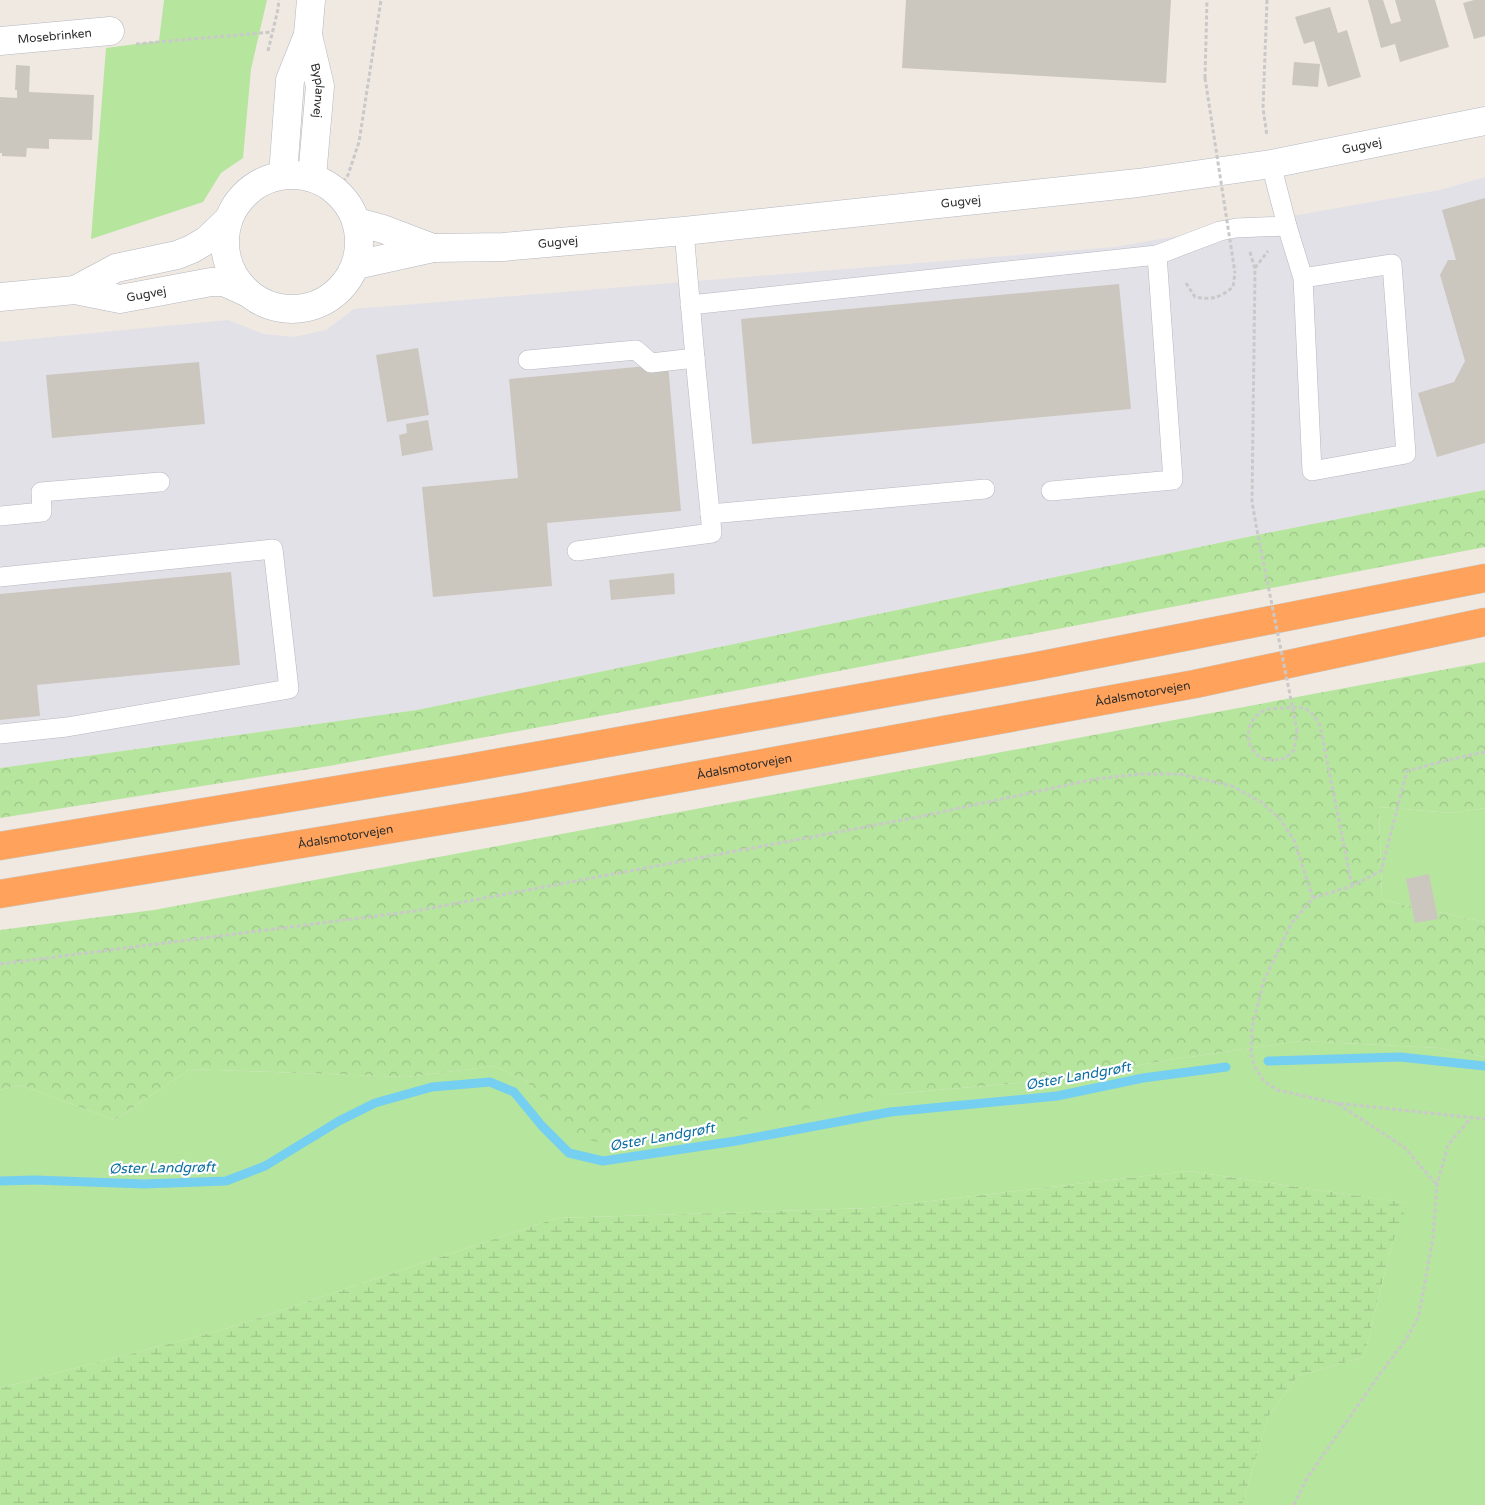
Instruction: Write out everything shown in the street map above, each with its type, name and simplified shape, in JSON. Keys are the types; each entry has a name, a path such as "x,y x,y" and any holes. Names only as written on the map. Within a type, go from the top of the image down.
{"highway":[{"path":"0,846 601,745 1032,666 1485,578"},
{"name":"Ådalsmotorvejen","path":"0,894 537,804 1195,684 1485,622"}],"street":[{"name":"Byplanvej","path":"283,175 290,80 308,35 311,0"},
{"name":"Byplanvej","path":"308,35 320,86 312,177"},
{"name":"Mosebrinken","path":"0,41 121,38"},
{"name":"Gugvej","path":"356,265 433,248 503,247 684,230 1204,175 1271,164 1485,121"},
{"path":"283,175 312,177 337,191 351,209 357,222 360,248 356,265 347,282 334,296 317,305 298,310 280,309 262,303 246,292 234,277 225,245 225,232 228,220 241,198 261,182 283,175"},
{"name":"Gugvej","path":"75,290 116,268 177,255 192,249 207,240 228,220"},
{"name":"Gugvej","path":"357,222 433,248"},
{"name":"Gugvej","path":"0,297 75,290 120,300 211,282 224,282 246,292"}],"lane":[{"path":"1271,164 1304,278 1312,471 1406,454 1392,264 1304,278"},
{"path":"690,305 1157,255 1220,231 1236,228 1288,226"},
{"path":"577,551 712,533 684,230"},
{"path":"1051,491 1173,480 1157,255"},
{"path":"528,360 636,350 650,363 695,358"},
{"path":"0,516 42,512 40,492 160,482"},
{"path":"710,514 985,489"},
{"path":"0,577 273,549 289,689 67,727 0,734"}],"path":[{"path":"337,191 348,175 359,142 381,0"},
{"path":"1185,276 1186,284 1195,297 1209,299 1221,296 1233,286 1235,273 1204,78 1208,0"},
{"path":"1267,0 1263,108 1271,164"},
{"path":"121,38 272,32"},
{"path":"1222,248 1239,246"},
{"path":"1249,249 1255,269 1252,502 1257,530 1297,730 1294,750 1283,759 1267,760 1255,754 1248,739 1249,727 1253,718 1266,710 1298,706 1311,711 1320,725 1352,886"},
{"path":"1485,752 1407,771 1381,871 1352,886 1313,898 1290,924 1264,980 1252,1028 1251,1052 1254,1066 1264,1081 1277,1090 1336,1103 1485,1119"},
{"path":"0,964 415,911 913,818 1095,779 1140,774 1180,774 1224,784 1232,786 1260,802 1280,819 1294,840 1313,898"},
{"path":"1336,1103 1404,1147 1437,1186"},
{"path":"1294,1505 1307,1478 1382,1371 1408,1338 1419,1315 1433,1238 1437,1186 1448,1145 1471,1117"}],"shaded area":[{"path":"1485,177 1485,490 1257,535 417,710 0,768 0,342 228,320 264,334 294,337 326,330 354,309 1115,247 1440,190"}],"green space":[{"path":"164,0 267,0 251,69 243,158 221,173 203,202 91,239 106,48 159,41"},
{"path":"1485,490 1485,547 729,692 329,766 0,818 0,768 417,710 1257,535"},
{"path":"1485,662 1485,808 1451,813 1379,807 1382,900 1485,922 1485,1057 1439,1048 1301,1041 1169,1060 1053,1080 892,1094 606,1144 575,1137 526,1081 494,1066 408,1077 190,1069 114,1120 21,1085 0,1090 0,930 154,910"},
{"path":"1379,807 1451,813 1485,808 1485,922 1382,900"},
{"path":"1301,1041 1439,1048 1485,1057 1485,1505 1242,1505 1268,1417 1298,1376 1364,1357 1391,1247 1407,1203 1188,1171 870,1208 557,1218 229,1328 0,1388 0,1090 21,1085 114,1120 190,1069 408,1077 494,1066 526,1081 575,1136 892,1094 1053,1080 1169,1060"},
{"path":"1188,1171 1408,1203 1391,1247 1364,1357 1298,1376 1268,1417 1242,1505 0,1505 0,1388 229,1328 557,1218 870,1208"}],"building":[{"path":"906,0 1171,0 1166,83 902,68"},
{"path":"1368,0 1383,0 1391,24 1401,21 1395,0 1435,0 1449,47 1400,62 1395,44 1381,48"},
{"path":"1485,0 1485,36 1474,39 1463,3"},
{"path":"1330,7 1338,33 1347,30 1361,77 1328,87 1314,41 1304,44 1295,17"},
{"path":"1294,62 1320,64 1318,87 1292,85"},
{"path":"16,65 30,66 29,92 94,95 92,140 49,139 49,149 27,148 26,157 2,156 2,153 0,153 0,97 17,98 17,90 15,90"},
{"path":"1485,198 1485,443 1437,457 1418,393 1454,382 1465,361 1440,275 1448,260 1456,260 1442,210"},
{"path":"1119,284 1131,409 752,444 741,319"},
{"path":"418,348 429,415 387,422 376,355"},
{"path":"199,362 205,424 52,438 46,375"},
{"path":"668,364 681,511 547,523 552,586 433,597 422,487 518,478 509,379"},
{"path":"428,420 433,450 402,456 399,435 407,433 406,424"},
{"path":"231,572 240,665 37,685 40,716 0,720 0,594"},
{"path":"674,573 675,594 611,600 609,580"},
{"path":"1429,874 1438,919 1415,923 1406,879"}],"waterway":[{"name":"Øster Landgrøft","path":"1268,1061 1400,1057 1485,1066"},
{"name":"Øster Landgrøft","path":"0,1181 35,1180 144,1184 226,1181 265,1166 339,1121 375,1103 432,1087 490,1082 514,1092 542,1126 569,1153 603,1161 736,1141 890,1112 1057,1096 1143,1078 1226,1067"}]}
